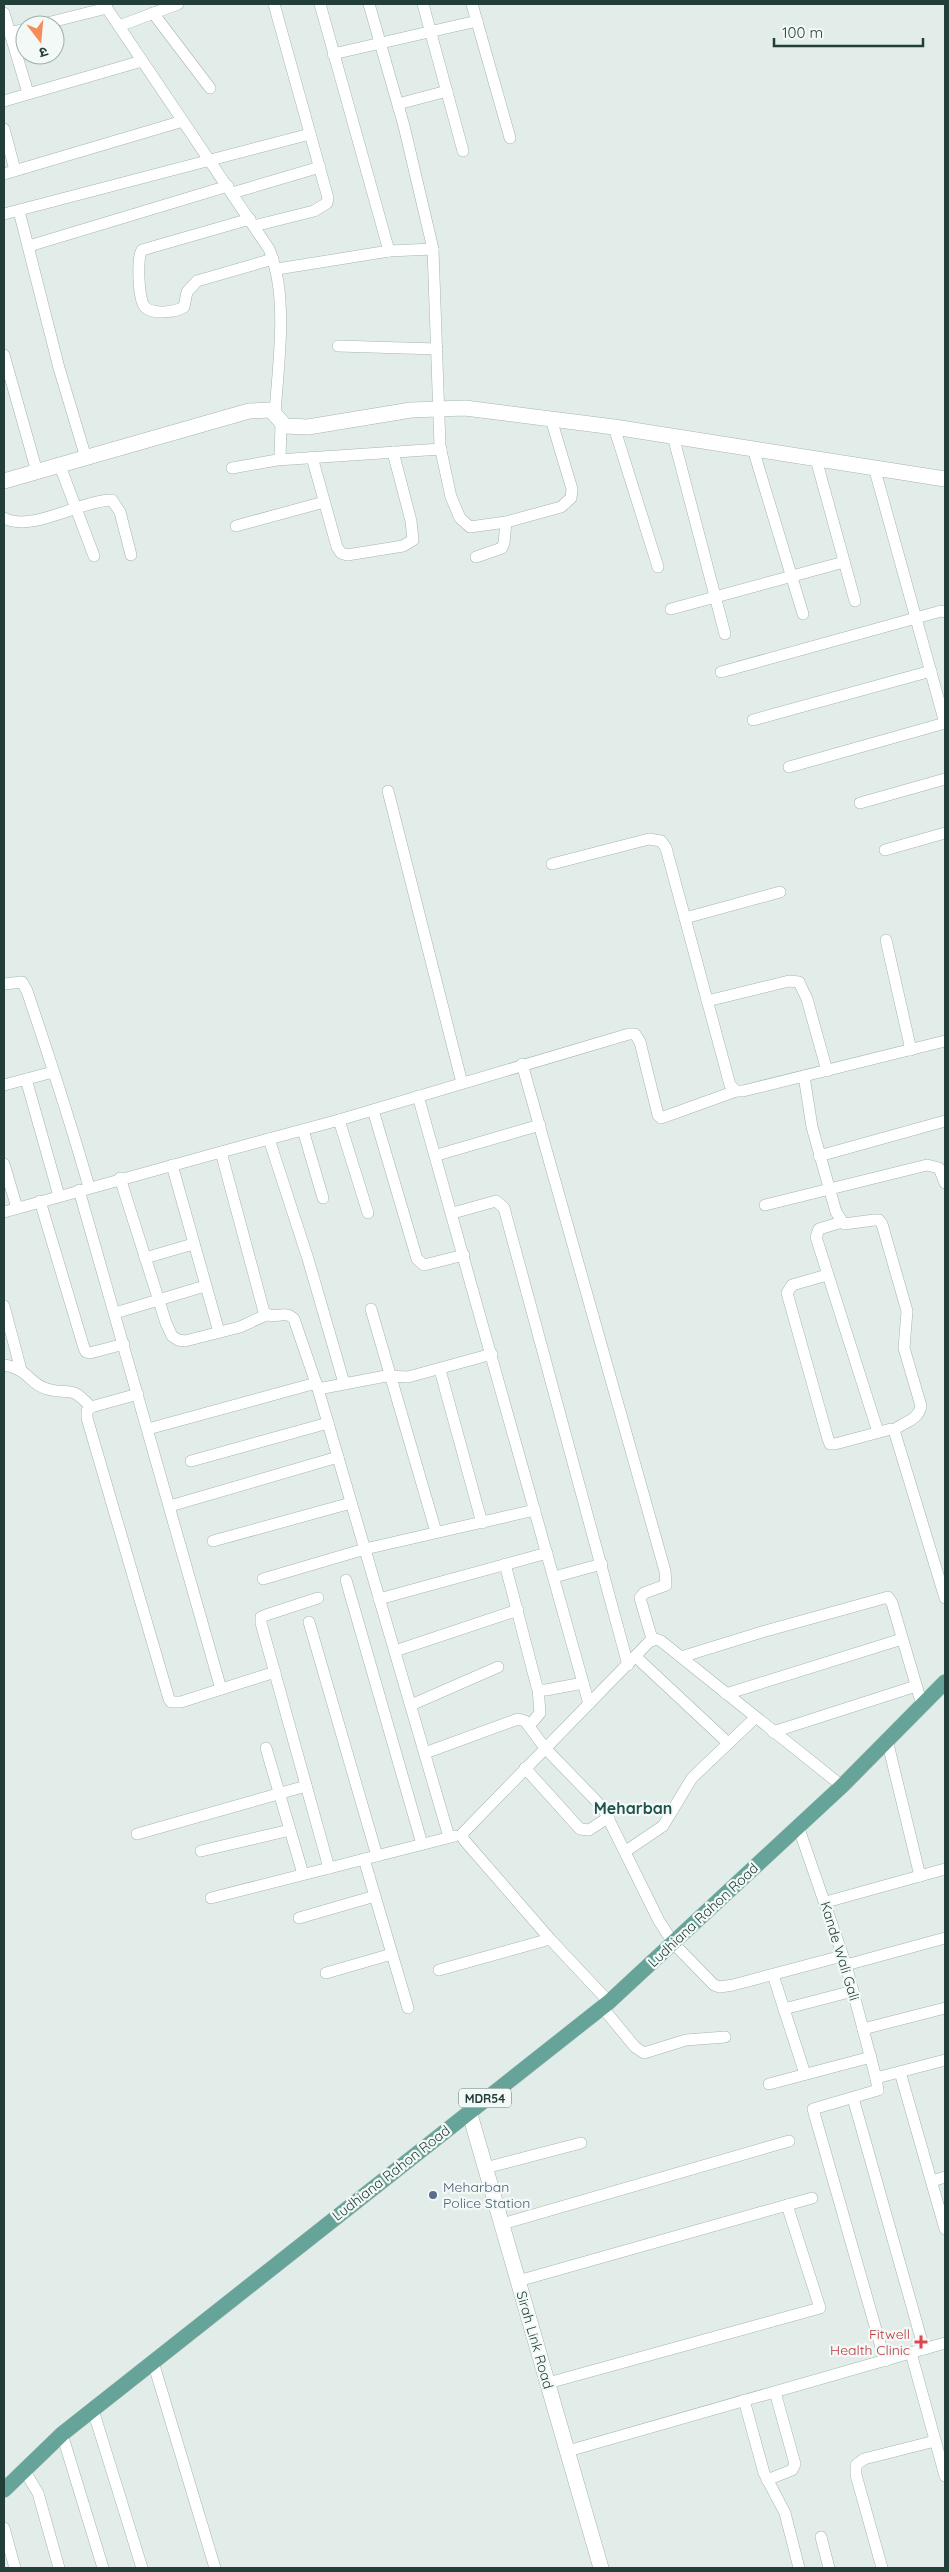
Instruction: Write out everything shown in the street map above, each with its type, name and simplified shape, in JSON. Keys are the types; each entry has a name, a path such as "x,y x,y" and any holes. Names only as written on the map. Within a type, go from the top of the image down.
{"main road":[{"name":"Ludhiana Rahon Road","path":"4,2490 62,2434 605,2004 674,1944 842,1786 945,1682"}],"street":[{"path":"119,26 178,4"},
{"path":"274,4 320,167 328,198 326,203 314,211 252,223 142,250 138,260 142,302 146,309 152,311 179,310 184,307 187,292 197,281 275,264 388,251 434,249"},
{"path":"320,4 388,251"},
{"path":"369,4 398,104 434,249 441,449 452,497 460,518 465,525 470,527 506,522 561,507 571,498 572,489 551,419"},
{"path":"423,4 462,151"},
{"path":"472,4 510,138"},
{"path":"65,18 105,6 252,223 275,264 279,347 278,418 280,460"},
{"path":"4,12 28,93"},
{"path":"153,13 210,88"},
{"path":"333,54 477,21"},
{"path":"10,33 15,32"},
{"path":"4,101 142,60"},
{"path":"398,104 447,91"},
{"path":"4,174 183,121"},
{"path":"4,129 16,170"},
{"path":"4,214 310,134"},
{"path":"29,246 320,167"},
{"path":"19,211 59,368 86,458"},
{"path":"338,346 437,349"},
{"path":"4,354 37,472"},
{"path":"4,481 250,411 262,410 278,418 290,428 308,427 439,407 465,408 614,427 945,478"},
{"path":"614,427 658,567"},
{"path":"673,436 725,634"},
{"path":"232,468 312,457 441,449"},
{"path":"753,449 803,614"},
{"path":"312,457 324,502 341,553 347,555 410,543 413,534 411,521 393,452"},
{"path":"816,459 855,601"},
{"path":"60,466 94,556"},
{"path":"789,767 945,723 874,468"},
{"path":"4,518 10,521 26,521 112,500 120,512 131,554"},
{"path":"236,526 324,502"},
{"path":"476,557 502,548 506,522"},
{"path":"671,609 844,562"},
{"path":"721,672 941,611 945,612"},
{"path":"753,720 931,672"},
{"path":"860,803 945,778"},
{"path":"388,791 462,1083"},
{"path":"885,850 945,833"},
{"path":"552,864 649,840 661,842 666,848 730,1086 736,1091"},
{"path":"685,918 780,892"},
{"path":"886,940 911,1050"},
{"path":"4,984 17,981 25,986 53,1072 59,1083 115,1313 221,1689"},
{"path":"707,1001 789,981 798,982 807,999 827,1071"},
{"path":"4,1212 120,1178 339,1120 522,1064 629,1034 635,1034 640,1042 658,1115 661,1118 736,1091 827,1071 945,1041"},
{"path":"522,1064 665,1571 666,1585 644,1593 640,1598 652,1640"},
{"path":"4,1085 53,1072"},
{"path":"804,1076 819,1156 836,1212 842,1222"},
{"path":"26,1079 59,1196"},
{"path":"418,1096 453,1213 589,1704"},
{"path":"373,1110 417,1259 424,1265 464,1255"},
{"path":"339,1120 368,1213"},
{"path":"819,1156 945,1121"},
{"path":"436,1155 540,1126"},
{"path":"303,1130 323,1198"},
{"path":"269,1139 308,1259 344,1383"},
{"path":"221,1152 266,1315"},
{"path":"4,1164 17,1208"},
{"path":"172,1164 219,1332"},
{"path":"765,1206 927,1165 939,1168 945,1183"},
{"path":"120,1178 158,1301 172,1336 178,1340 240,1328 266,1315 286,1314 294,1319 317,1386 449,1837"},
{"path":"40,1201 86,1352 90,1353 124,1344"},
{"path":"453,1213 496,1201 504,1208 628,1665"},
{"path":"827,1275 792,1285 787,1293 828,1439 830,1444 834,1444 878,1432 894,1430 915,1419 920,1413 921,1406 904,1348 907,1311 882,1224 874,1220 853,1224 842,1222 816,1233 827,1275 878,1432"},
{"path":"145,1258 193,1244"},
{"path":"115,1313 205,1286"},
{"path":"4,1306 21,1370"},
{"path":"371,1309 436,1532"},
{"path":"148,1429 317,1386 391,1376 408,1378 492,1354"},
{"path":"4,1365 21,1370 36,1384 47,1389 70,1390 79,1395 91,1407"},
{"path":"440,1370 482,1523"},
{"path":"138,1394 91,1407 86,1411 86,1418 169,1699 171,1702 181,1702 275,1672"},
{"path":"191,1461 328,1423"},
{"path":"894,1430 945,1598"},
{"path":"170,1506 338,1457"},
{"path":"213,1541 351,1503"},
{"path":"263,1579 364,1548 535,1510"},
{"path":"379,1599 547,1552"},
{"path":"505,1564 538,1688 540,1713 538,1718 529,1726"},
{"path":"554,1577 602,1564"},
{"path":"346,1580 422,1844"},
{"path":"680,1657 888,1597 892,1603 922,1705"},
{"path":"318,1598 262,1618 328,1868"},
{"path":"395,1652 518,1610"},
{"path":"309,1622 376,1856"},
{"path":"726,1694 902,1639"},
{"path":"211,1898 462,1834 652,1640"},
{"path":"652,1640 660,1641 842,1786"},
{"path":"636,1657 727,1742"},
{"path":"410,1705 498,1667"},
{"path":"538,1688 546,1690 583,1683"},
{"path":"773,1732 916,1686"},
{"path":"626,1851 663,1826 688,1782 727,1742 755,1718"},
{"path":"424,1753 522,1719 545,1748 596,1797 609,1817 659,1921 674,1944 709,1981 720,1987 945,1938"},
{"path":"887,1740 920,1876"},
{"path":"266,1748 303,1874"},
{"path":"525,1768 580,1829 589,1830 609,1817"},
{"path":"138,1834 306,1786"},
{"name":"Kande Wali Gali","path":"798,1826 826,1902 853,1991 876,2078"},
{"path":"201,1851 290,1830"},
{"path":"462,1834 464,1840 605,2004 635,2046 644,2052 686,2040 725,2037"},
{"path":"364,1859 408,2008"},
{"path":"826,1902 945,1869"},
{"path":"299,1918 375,1896"},
{"path":"439,1970 550,1939"},
{"path":"326,1973 392,1954"},
{"path":"773,1975 805,2074"},
{"path":"784,2009 853,1991"},
{"path":"863,2029 945,2008"},
{"path":"769,2084 871,2057"},
{"path":"885,2361 813,2109 878,2090 876,2078 945,2060"},
{"path":"900,2072 945,2229"},
{"path":"853,2098 924,2349"},
{"name":"Sirah Link Road","path":"469,2111 601,2568"},
{"path":"502,2224 789,2141"},
{"path":"486,2168 581,2142"},
{"path":"932,2181 945,2178"},
{"path":"518,2281 812,2198"},
{"path":"548,2383 820,2308 787,2205"},
{"path":"568,2451 945,2343"},
{"path":"911,2353 945,2476"},
{"path":"153,2362 215,2568"},
{"path":"767,2480 792,2470 795,2464 775,2392"},
{"path":"744,2400 767,2480 785,2513 799,2568"},
{"path":"93,2410 142,2568"},
{"path":"62,2434 103,2568"},
{"path":"882,2568 856,2475 856,2465 864,2459 936,2441"},
{"path":"24,2470 38,2492 60,2568"},
{"path":"4,2528 15,2568"},
{"path":"821,2537 829,2568"}],"place":[{"name":"Meharban Police Station","path":"433,2195"},
{"name":"Fitwell Health Clinic","path":"921,2342"}],"district":[{"name":"Meharban","path":"633,1808"}]}
